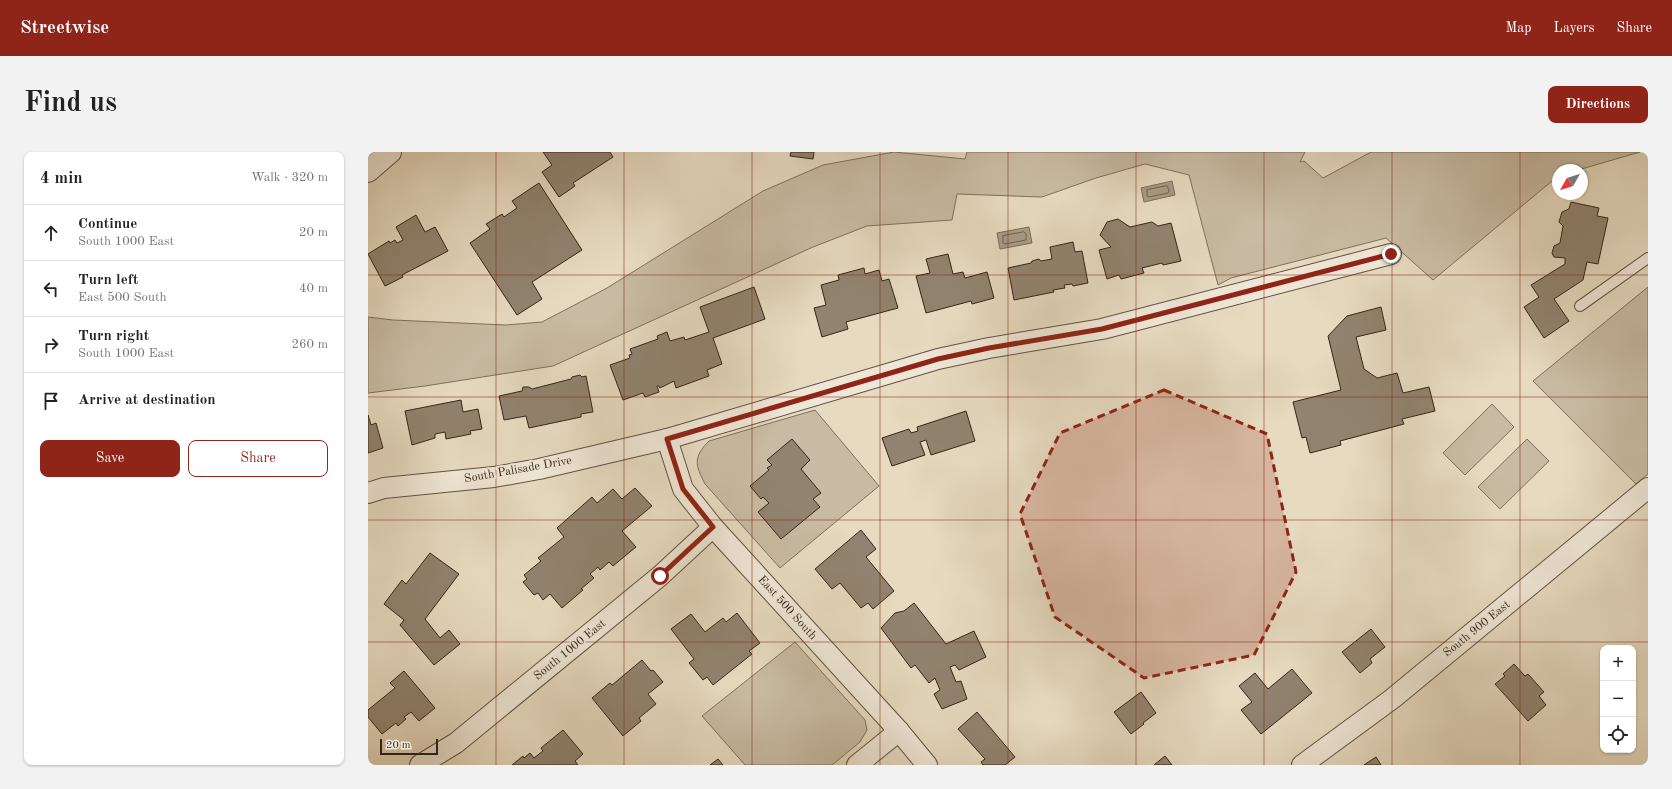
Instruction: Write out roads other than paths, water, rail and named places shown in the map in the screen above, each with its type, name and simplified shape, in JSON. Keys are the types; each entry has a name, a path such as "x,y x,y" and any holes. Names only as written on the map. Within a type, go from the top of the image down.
{"street":[{"path":"368,171 390,152"},
{"path":"667,439 938,359 989,348 1102,329 1391,254"},
{"name":"South Palisade Drive","path":"368,493 384,488 494,477 539,469 667,439"},
{"name":"East 500 South","path":"667,439 683,489 713,527 899,731 927,765"},
{"name":"South 900 East","path":"1302,765 1392,699 1648,488"},
{"name":"South 1000 East","path":"420,765 444,751 462,738 660,576 713,527"},
{"path":"857,765 899,731"}],"lane":[{"path":"1580,306 1648,258"}],"water":[{"path":"1172,181 1175,195 1144,202 1141,188"},
{"path":"1029,227 1032,243 1000,249 997,233"}]}
